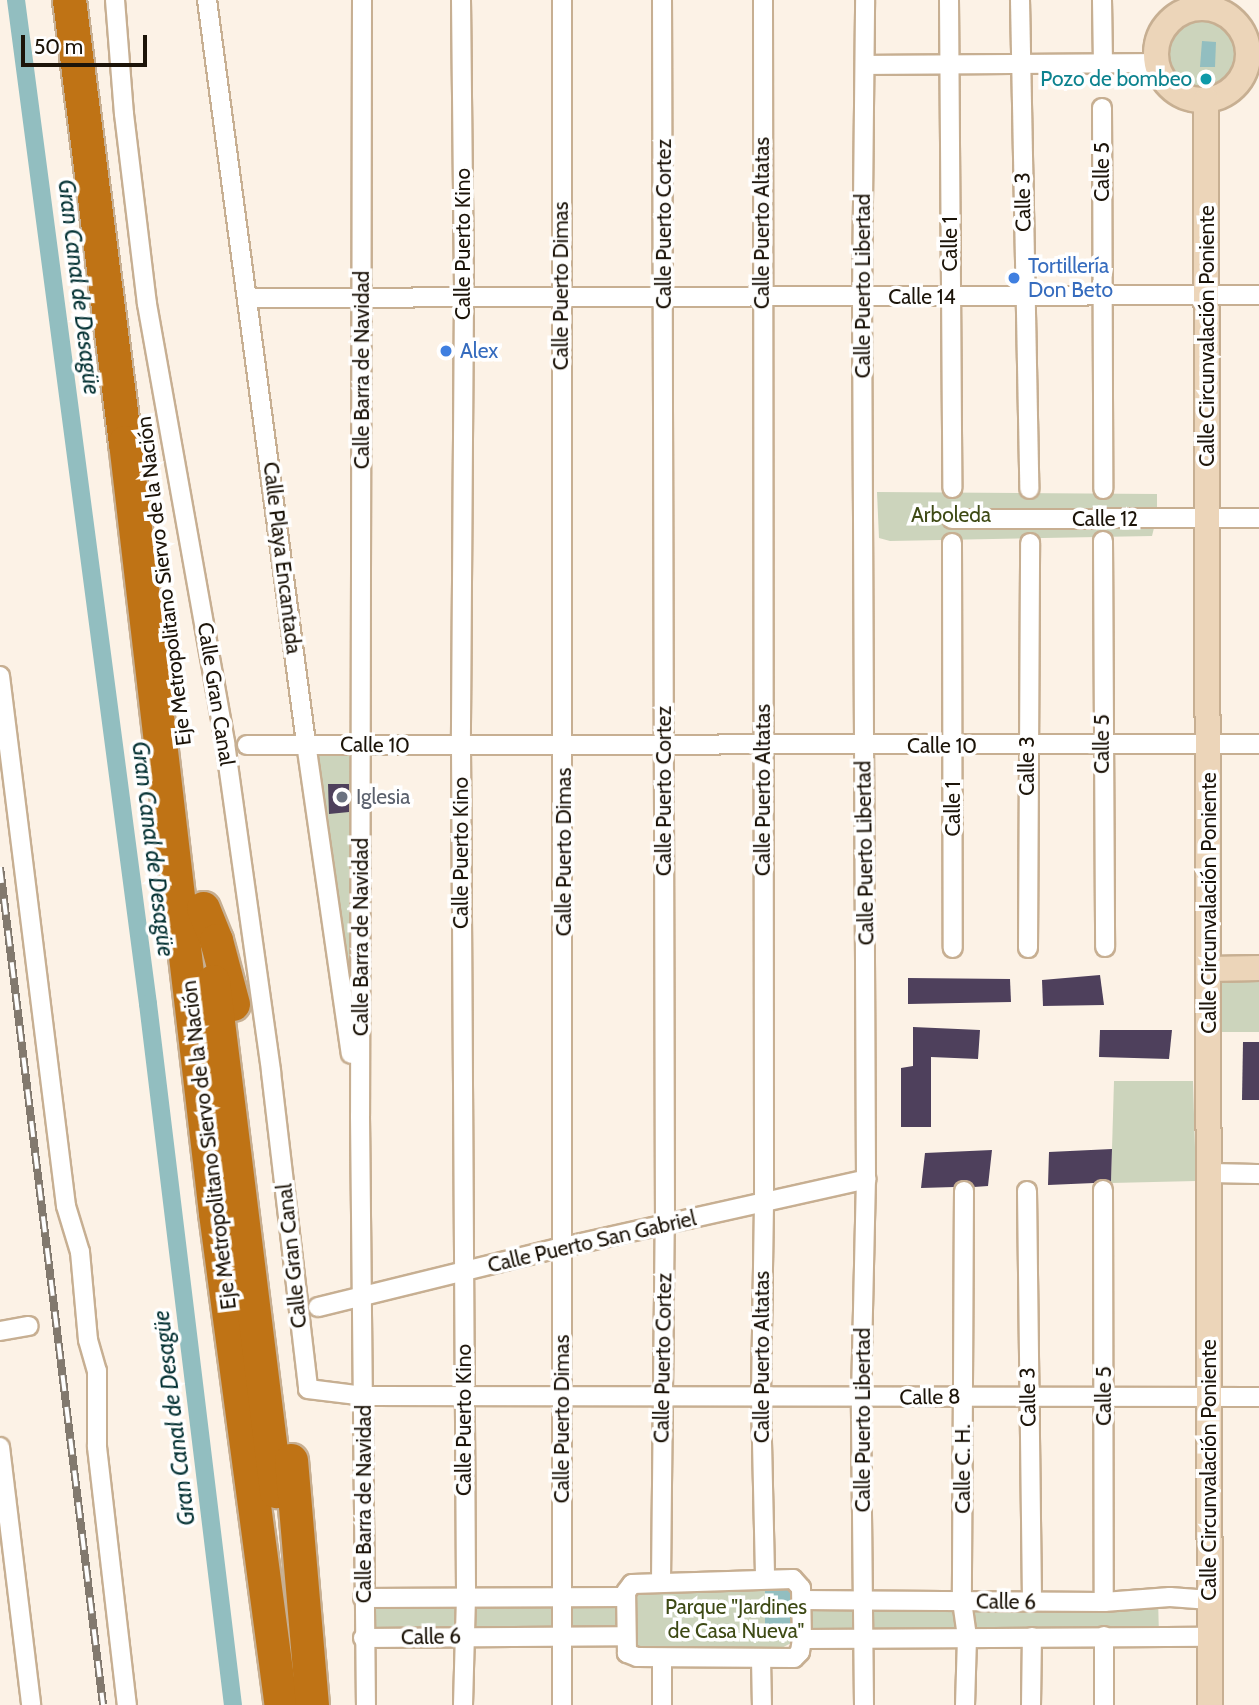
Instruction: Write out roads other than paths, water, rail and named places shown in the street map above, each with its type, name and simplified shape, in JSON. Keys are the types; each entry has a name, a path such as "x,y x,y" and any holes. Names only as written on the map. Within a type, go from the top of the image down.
{"highway":[{"name":"Eje Metropolitano Siervo de la Nación","path":"69,0 129,470 215,1213 281,1705"},
{"name":"Eje Metropolitano Siervo de la Nación","path":"91,0 302,1705"},
{"path":"203,908 216,940 242,1036 287,1414 312,1705"},
{"path":"215,1213 211,1265 222,1424 258,1705"}],"street":[{"name":"Calle Gran Canal","path":"115,0 124,114 148,304 225,743 271,1072 308,1390"},
{"name":"Calle Playa Encantada","path":"207,0 306,743 360,1116"},
{"name":"Calle Barra de Navidad","path":"362,0 360,1116 364,1297 363,1638 366,1705"},
{"name":"Calle Puerto Kino","path":"461,0 464,296 461,747 465,1272 463,1396 466,1597 463,1705"},
{"name":"Calle Puerto Dimas","path":"562,0 562,1705"},
{"name":"Calle Puerto Cortez","path":"661,1581 665,1224 662,0"},
{"name":"Calle Puerto Altatas","path":"763,0 761,296 764,1204 761,1398 765,1579"},
{"name":"Calle Puerto Libertad","path":"864,1705 866,1638 862,1601 861,1398 866,1179 862,298 865,0"},
{"name":"Calle 1","path":"949,0 952,488"},
{"name":"Calle 3","path":"1020,0 1019,64 1029,489"},
{"path":"1102,0 1103,63"},
{"path":"1206,4 1229,16 1240,27 1253,62 1235,86 1222,96 1206,100 1189,99 1174,91 1163,79 1156,63 1156,47 1161,32 1171,20 1184,11 1206,4"},
{"path":"866,65 1156,63"},
{"name":"Calle Circunvalación Poniente","path":"1206,100 1210,1705"},
{"name":"Calle 5","path":"1102,108 1103,489"},
{"name":"Calle 14","path":"248,298 1259,295"},
{"name":"Calle 12","path":"952,519 1259,518"},
{"name":"Calle 5","path":"1103,541 1105,947"},
{"name":"Calle 1","path":"952,543 953,948"},
{"name":"Calle 3","path":"1028,948 1030,543"},
{"path":"0,676 66,1206 80,1252 88,1340 97,1371 100,1474 127,1705"},
{"name":"Calle 10","path":"247,745 306,743 461,747 1259,744"},
{"path":"1210,969 1259,968"},
{"path":"1209,1173 1259,1174"},
{"name":"Calle Puerto San Gabriel","path":"318,1307 563,1247 866,1179"},
{"name":"Calle 5","path":"1103,1190 1104,1602"},
{"name":"Calle C. H.","path":"964,1191 962,1601 967,1638 965,1705"},
{"name":"Calle 3","path":"1027,1191 1032,1602"},
{"path":"0,1331 29,1326"},
{"name":"Calle 8","path":"308,1390 364,1396 1259,1396"},
{"path":"0,1447 32,1705"},
{"name":"Calle 6","path":"363,1598 562,1597 627,1591 661,1581 765,1579 797,1580 801,1585 802,1600 1104,1602 1170,1597 1210,1600"},
{"path":"627,1591 625,1636 629,1655 662,1658 794,1658 800,1652 802,1639 802,1600"},
{"name":"Calle 6","path":"363,1638 625,1636"},
{"path":"1104,1636 1104,1705"},
{"path":"1031,1705 1032,1637"},
{"name":"Calle 6","path":"802,1639 1209,1637"},
{"path":"662,1658 662,1705"},
{"path":"761,1659 762,1705"}],"water":[{"path":"1202,41 1216,42 1215,67 1200,67"},
{"path":"765,1588 794,1588 794,1631 765,1631"}],"waterway":[{"name":"Gran Canal de Desagüe","path":"16,0 148,1004 233,1705"}],"railway":[{"path":"0,867 103,1705"}],"place":[{"name":"Pozo de bombeo","path":"1206,79"},
{"name":"Tortillería Don Beto","path":"1014,278"},
{"name":"Alex","path":"446,351"},
{"name":"Iglesia","path":"342,797"}],"park label":[{"name":"Arboleda","path":"951,515"},
{"name":"Parque \"Jardines de Casa Nueva\"","path":"736,1619"}]}
